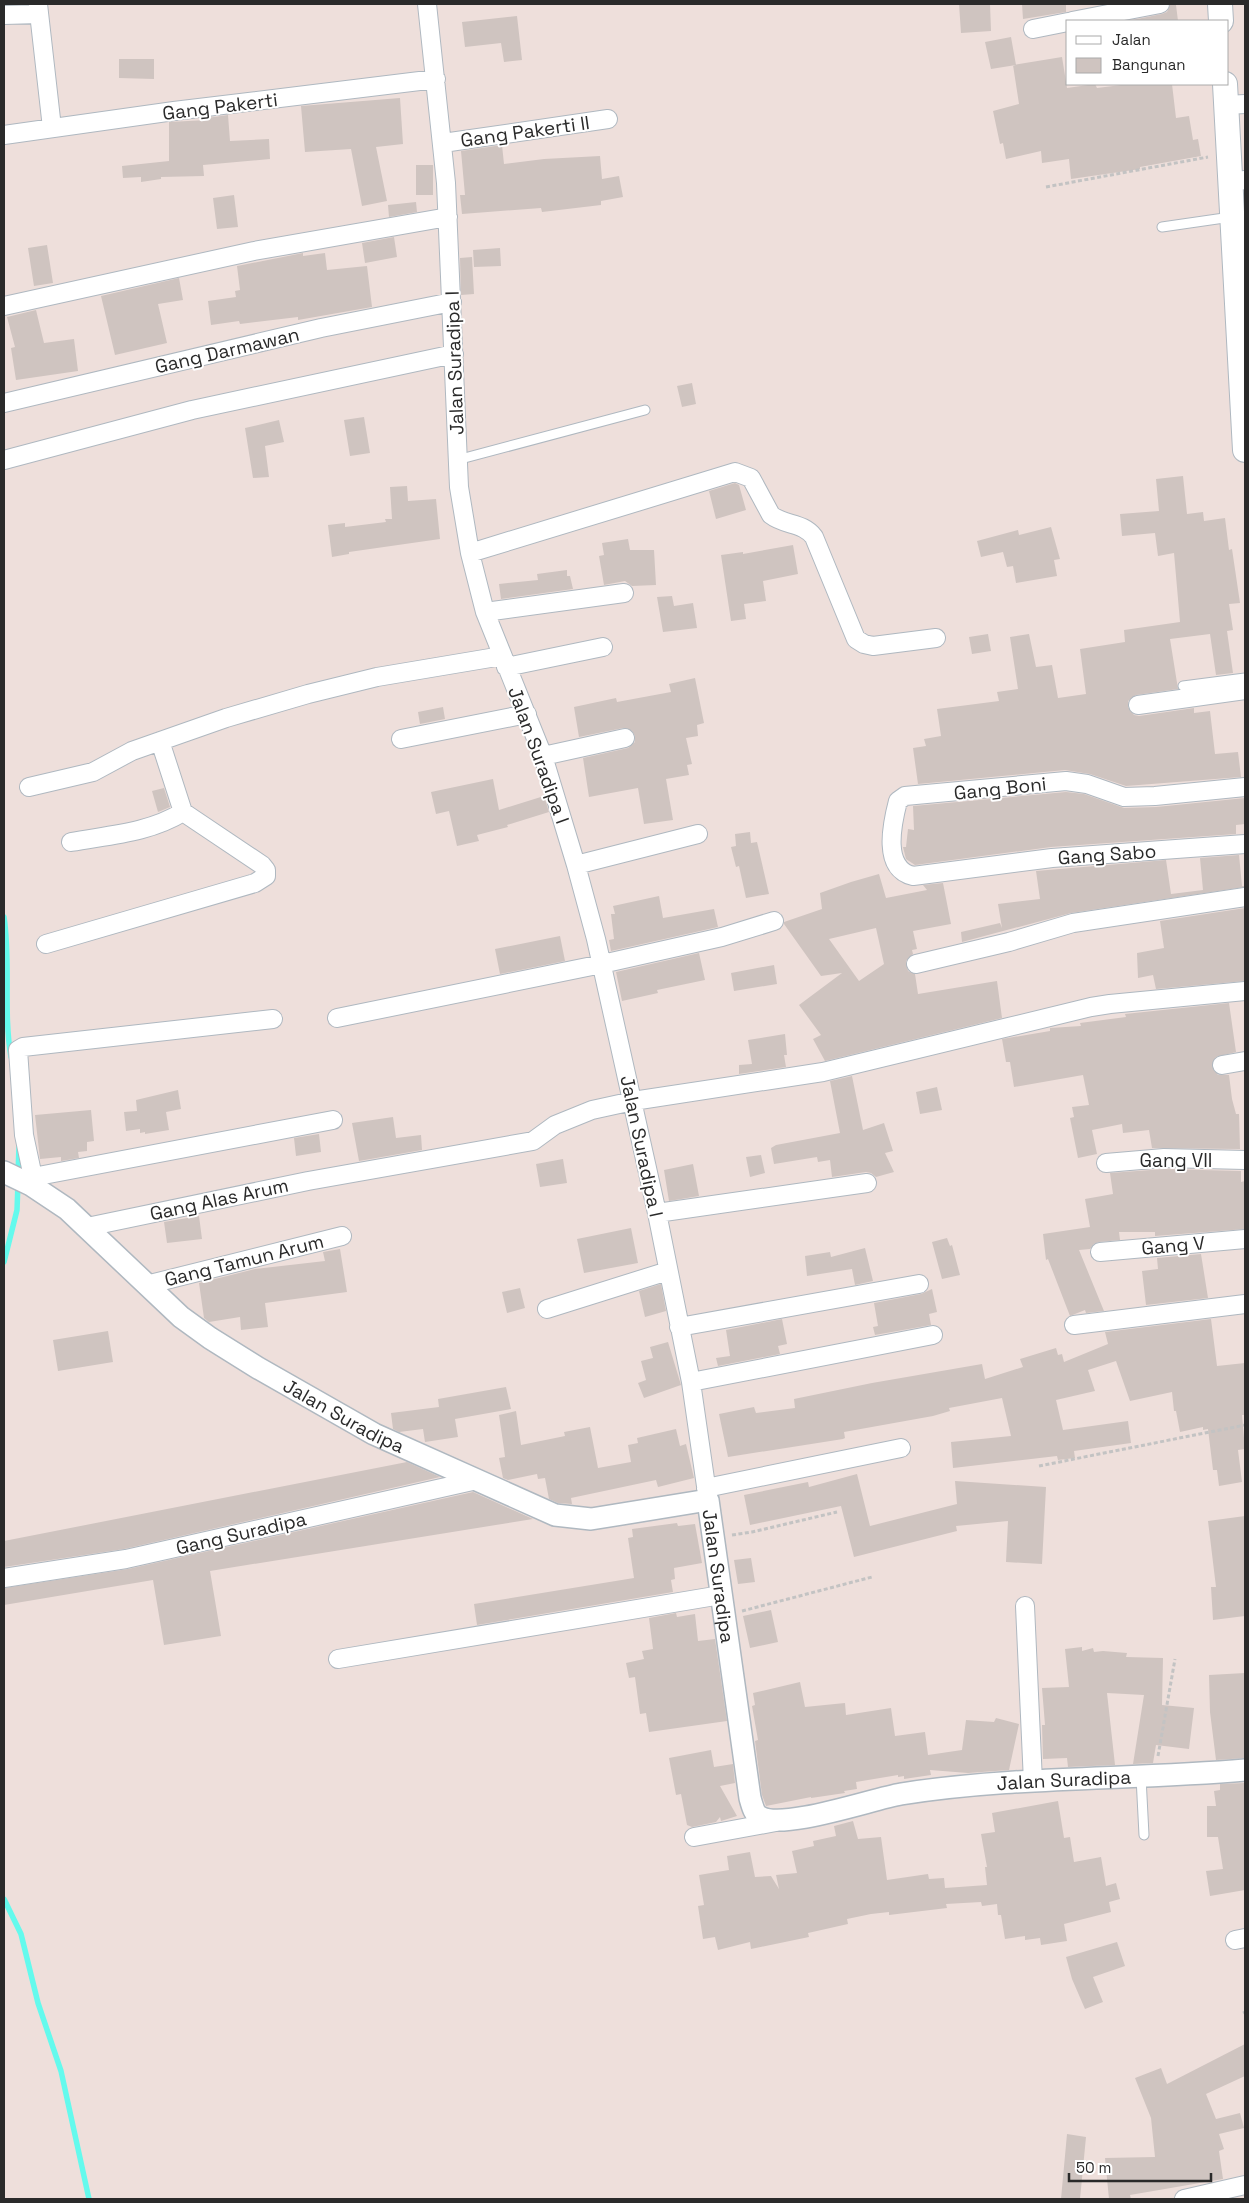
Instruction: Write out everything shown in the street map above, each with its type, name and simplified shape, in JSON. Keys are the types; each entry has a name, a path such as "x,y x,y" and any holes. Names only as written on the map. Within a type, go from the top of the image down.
{"main road":[{"path":"1220,4 1221,20"},
{"path":"1232,97 1228,153 1238,181 1232,217 1242,347 1245,442"}],"street":[{"name":"Jalan Suradipa I","path":"427,4 443,143 448,218 459,487 470,553 485,612 543,756 576,865 602,964 657,1213 691,1382 707,1494"},
{"path":"1077,20 1160,4"},
{"path":"4,15 38,9 52,128"},
{"path":"1033,29 1066,22"},
{"name":"Gang Pakerti","path":"4,135 436,79"},
{"name":"Gang Pakerti II","path":"443,143 608,119"},
{"path":"4,306 254,251 448,218"},
{"name":"Gang Darmawan","path":"4,403 321,328 452,302"},
{"path":"4,460 192,410 454,354"},
{"path":"470,553 735,472 751,478 771,515 777,519 808,529 811,533 856,640 873,646 936,638"},
{"path":"485,612 624,593"},
{"path":"29,787 93,772 125,754 226,718 308,694 377,677 504,662 603,647"},
{"path":"1138,705 1245,690"},
{"path":"401,740 527,714"},
{"path":"543,756 625,738"},
{"path":"46,944 265,878 266,870 262,865 183,812 160,741"},
{"name":"Gang Boni","path":"970,870 913,876 902,872 896,866 891,852 896,807 901,798 905,796 1066,782 1087,784 1124,796 1155,796 1245,787"},
{"path":"71,842 147,829 183,812"},
{"path":"576,865 698,834"},
{"name":"Gang Sabo","path":"970,870 1052,858 1245,844"},
{"path":"916,964 1009,942 1074,923 1245,897"},
{"path":"337,1018 602,964 722,937 774,921"},
{"name":"Gang Alas Arum","path":"87,1227 198,1203 533,1141 570,1118 592,1110 633,1101 822,1072 1110,1004 1245,991"},
{"path":"273,1019 23,1047 18,1050 24,1135 34,1182 333,1120"},
{"path":"1222,1065 1245,1061"},
{"name":"Gang VII","path":"1106,1163 1164,1158 1245,1160"},
{"name":"Jalan Suradipa","path":"4,1172 34,1182 87,1227 146,1285 188,1322 258,1368 374,1434 445,1464 555,1515 576,1519 608,1518 676,1504 707,1494 752,1807 759,1817 776,1822 795,1819 900,1794 1033,1782 1245,1770"},
{"path":"657,1213 867,1183"},
{"name":"Gang Tamun Arum","path":"146,1285 342,1236"},
{"name":"Gang V","path":"1100,1252 1245,1239"},
{"path":"547,1309 668,1271"},
{"path":"680,1327 919,1284"},
{"path":"1074,1325 1245,1304"},
{"path":"691,1382 933,1335"},
{"path":"707,1494 901,1448"},
{"name":"Gang Suradipa","path":"4,1578 126,1559 477,1480"},
{"path":"338,1659 722,1605"},
{"path":"1025,1606 1033,1782"},
{"path":"694,1838 776,1822"},
{"path":"1184,2199 1245,2185"}],"lane":[{"path":"1162,227 1232,217"},
{"path":"457,460 645,410"},
{"path":"1183,686 1245,678"},
{"path":"1144,1835 1147,1777"}],"path":[{"path":"1046,187 1228,153"},
{"path":"1039,1466 1245,1425"},
{"path":"714,1537 752,1532 837,1512"},
{"path":"722,1605 872,1577"},
{"path":"1147,1777 1175,1659"}],"building":[{"path":"959,4 990,4 991,31 961,33"},
{"path":"1022,4 1066,4 1066,12 1023,19"},
{"path":"1170,5 1176,5 1178,20 1132,20 1162,14 1167,12"},
{"path":"517,16 522,60 504,62 501,43 465,47 462,22"},
{"path":"1011,37 1016,65 991,69 985,42"},
{"path":"1062,57 1067,88 1088,85 1096,85 1097,88 1121,85 1172,85 1176,118 1189,116 1193,140 1198,139 1201,156 1140,167 1140,169 1071,179 1069,159 1042,163 1041,151 1006,159 1003,143 1000,144 993,111 1019,104 1013,65"},
{"path":"119,59 154,59 154,79 119,78"},
{"path":"400,98 403,144 376,147 387,201 362,206 351,149 305,152 301,106"},
{"path":"228,115 230,141 269,139 270,159 203,165 204,176 161,177 161,179 141,182 141,177 123,178 122,166 169,161 169,122 207,120 207,118"},
{"path":"502,145 504,164 544,159 600,156 602,179 619,176 623,197 601,201 601,205 542,212 541,208 462,214 460,195 465,195 461,151"},
{"path":"416,165 433,165 433,195 416,195"},
{"path":"234,195 238,227 217,229 213,198"},
{"path":"416,202 417,212 389,217 388,205"},
{"path":"394,237 397,257 365,263 362,243"},
{"path":"47,245 53,283 34,286 28,248"},
{"path":"500,248 501,266 474,267 473,250"},
{"path":"303,253 303,256 325,253 327,270 367,266 372,307 298,320 298,317 240,324 239,321 211,325 208,301 236,297 235,291 240,290 237,266"},
{"path":"472,257 474,294 461,295 460,258"},
{"path":"179,278 183,300 158,304 167,343 115,355 101,296"},
{"path":"36,310 44,343 74,339 78,371 16,380 11,348 15,347 7,317"},
{"path":"692,383 696,404 682,407 677,386"},
{"path":"364,417 370,453 350,456 344,420"},
{"path":"279,420 284,442 265,446 269,477 253,478 245,428"},
{"path":"1183,476 1187,514 1203,512 1204,521 1225,518 1229,550 1232,549 1240,603 1229,604 1233,630 1227,631 1233,673 1216,675 1210,634 1170,639 1178,689 1136,695 1128,701 1128,707 1134,715 1139,716 1194,708 1194,713 1210,711 1215,754 1238,752 1241,777 1126,786 1090,774 1065,770 918,784 913,748 926,746 924,739 941,736 937,709 999,701 997,692 1018,689 1010,637 1029,634 1036,667 1052,665 1058,698 1086,694 1080,649 1125,642 1124,630 1180,622 1174,553 1158,556 1155,533 1122,536 1120,514 1159,511 1156,479"},
{"path":"735,483 739,485 746,510 716,519 709,491"},
{"path":"407,486 408,501 436,499 440,539 349,552 349,554 332,557 328,525 345,523 345,527 386,522 385,519 392,519 390,487"},
{"path":"1051,527 1060,559 1054,560 1057,576 1016,583 1013,566 1007,567 1003,552 981,557 977,541 1018,530 1019,535"},
{"path":"628,539 630,550 654,550 656,585 632,586 625,581 604,585 599,556 604,555 602,543"},
{"path":"793,545 798,574 763,581 766,601 744,604 746,619 731,621 721,555 743,552 743,554"},
{"path":"567,570 567,576 570,576 573,589 501,599 499,584 538,580 537,574"},
{"path":"672,596 674,606 693,603 697,628 663,632 657,597"},
{"path":"988,634 991,651 972,654 969,637"},
{"path":"695,678 704,723 697,725 698,736 686,738 692,764 687,765 689,775 666,779 673,820 644,824 638,788 589,797 583,758 628,748 635,742 635,736 632,731 623,728 579,737 574,707 616,698 617,702 671,692 669,684"},
{"path":"443,707 445,719 420,724 418,712"},
{"path":"493,779 499,810 544,796 549,812 507,825 508,827 477,835 479,841 457,846 449,811 436,814 431,792"},
{"path":"164,788 170,807 158,812 152,791"},
{"path":"1066,792 1084,794 1124,808 1156,807 1245,798 1245,824 1236,825 1236,834 1051,847 915,865 906,859 903,847 906,847 908,829 914,830 913,806"},
{"path":"750,832 751,843 757,842 769,894 746,898 739,866 736,867 731,847 736,846 735,834"},
{"path":"1239,855 1242,886 1245,887 1071,913 962,942 961,932 1000,923 1002,928 998,904 1040,899 1036,871 1166,860 1171,894 1203,890 1200,858"},
{"path":"879,874 886,898 927,890 923,885 943,883 951,924 913,931 917,949 912,950 913,954 906,961 908,971 915,974 918,994 997,981 1002,1018 825,1061 813,1039 821,1035 799,1005 842,973 821,976 784,922 822,909 820,893","holes":["876,928 884,964 859,981 829,939"]},
{"path":"659,896 663,918 714,909 718,927 611,951 609,940 614,939 611,914 615,914 613,906"},
{"path":"1245,908 1245,981 1156,989 1153,975 1138,978 1137,953 1164,948 1160,921"},
{"path":"560,936 565,961 500,974 495,949"},
{"path":"699,953 705,980 657,990 658,993 622,1001 616,972"},
{"path":"774,965 777,984 734,991 731,973"},
{"path":"1229,1003 1236,1052 1216,1057 1212,1066 1218,1075 1229,1075 1232,1099 1236,1114 1239,1114 1240,1149 1152,1148 1149,1130 1123,1133 1122,1124 1092,1130 1097,1154 1078,1158 1070,1118 1074,1117 1072,1107 1089,1105 1083,1075 1014,1087 1010,1062 1006,1062 1002,1039 1050,1031 1050,1028 1081,1026 1080,1023 1126,1017 1125,1014"},
{"path":"785,1034 787,1055 784,1055 786,1067 739,1074 739,1065 752,1064 748,1040"},
{"path":"852,1076 863,1130 884,1123 893,1151 885,1153 894,1172 876,1177 866,1172 832,1177 830,1160 818,1162 817,1157 774,1164 771,1148 776,1145 840,1133 830,1081"},
{"path":"937,1087 942,1110 920,1114 916,1092"},
{"path":"178,1090 181,1109 166,1112 169,1130 145,1134 145,1132 140,1133 140,1129 126,1131 124,1112 137,1111 136,1100"},
{"path":"91,1110 94,1141 87,1142 87,1151 78,1152 79,1158 61,1161 61,1157 40,1159 35,1115"},
{"path":"393,1117 396,1138 421,1135 422,1150 359,1161 352,1123"},
{"path":"319,1134 321,1152 296,1156 294,1138"},
{"path":"761,1155 765,1173 750,1177 746,1157"},
{"path":"563,1159 567,1183 540,1187 536,1164"},
{"path":"693,1164 699,1196 669,1201 664,1170"},
{"path":"1164,1169 1241,1171 1241,1182 1245,1181 1245,1229 1155,1236 1155,1232 1119,1232 1120,1240 1099,1242 1090,1249 1079,1250 1104,1311 1086,1313 1085,1310 1070,1316 1048,1259 1046,1260 1043,1234 1090,1227 1085,1199 1113,1194 1110,1173"},
{"path":"199,1216 202,1239 167,1243 164,1222"},
{"path":"631,1228 638,1263 584,1273 577,1239"},
{"path":"947,1238 950,1246 952,1245 960,1275 942,1279 932,1242"},
{"path":"865,1248 873,1281 855,1285 852,1269 807,1276 805,1256 830,1252 831,1257"},
{"path":"340,1249 347,1292 265,1303 268,1327 241,1330 240,1317 209,1322 204,1318 199,1283 255,1269 325,1261 323,1252"},
{"path":"1201,1254 1208,1298 1146,1305 1142,1271 1158,1269 1157,1258"},
{"path":"661,1284 666,1311 645,1317 639,1291"},
{"path":"520,1288 525,1308 507,1313 502,1292"},
{"path":"932,1289 937,1312 929,1314 931,1325 875,1335 873,1327 878,1326 874,1303 921,1294"},
{"path":"782,1319 787,1344 778,1346 780,1354 718,1366 716,1358 730,1356 726,1330"},
{"path":"1211,1319 1217,1366 1245,1363 1245,1415 1242,1415 1245,1449 1238,1450 1242,1482 1219,1486 1217,1470 1213,1470 1208,1429 1203,1430 1203,1427 1180,1432 1176,1411 1174,1411 1172,1392 1130,1401 1116,1361 1088,1370 1095,1391 1056,1400 1063,1430 1128,1421 1131,1443 1074,1451 1075,1458 1058,1460 1057,1456 953,1468 951,1442 1011,1436 1002,1398 949,1408 950,1411 933,1416 844,1432 845,1438 843,1439 728,1457 719,1414 754,1407 756,1413 795,1408 794,1399 982,1364 985,1379 1023,1367 1020,1359 1056,1348 1058,1355 1062,1354 1064,1362 1108,1344 1105,1332"},
{"path":"108,1331 113,1362 58,1371 53,1340"},
{"path":"668,1342 681,1385 644,1398 638,1383 646,1380 641,1361 653,1358 650,1347"},
{"path":"506,1387 511,1409 455,1419 458,1437 425,1442 423,1429 399,1432 393,1429 391,1413 439,1407 438,1399"},
{"path":"516,1411 521,1445 565,1436 564,1432 590,1427 598,1468 631,1462 628,1445 638,1443 637,1438 676,1429 680,1446 686,1444 694,1478 658,1487 656,1480 571,1498 572,1504 558,1503 549,1499 545,1478 538,1479 537,1474 508,1480 503,1478 499,1458 505,1457 499,1415"},
{"path":"407,1462 440,1477 124,1549 4,1567 4,1541"},
{"path":"857,1474 870,1526 957,1504 955,1481 1046,1487 1042,1564 1006,1562 1008,1521 956,1526 957,1531 854,1557 841,1506 750,1525 744,1495 808,1482 809,1487"},
{"path":"473,1492 533,1519 210,1571 221,1636 164,1645 153,1580 4,1605 4,1588 128,1569"},
{"path":"1245,1516 1245,1616 1213,1620 1211,1587 1216,1587 1208,1521"},
{"path":"677,1523 678,1526 695,1524 702,1563 674,1568 675,1579 671,1580 673,1592 477,1625 474,1604 634,1578 628,1538 633,1537 632,1529"},
{"path":"751,1558 755,1582 738,1584 734,1560"},
{"path":"771,1610 778,1642 750,1648 743,1616"},
{"path":"676,1613 677,1617 695,1614 698,1641 715,1639 727,1721 649,1732 646,1713 640,1714 635,1677 629,1678 626,1663 644,1659 642,1651 653,1649 649,1618"},
{"path":"1082,1647 1082,1651 1093,1648 1094,1652 1127,1653 1126,1657 1163,1658 1162,1705 1194,1708 1189,1749 1156,1745 1153,1763 1133,1764 1144,1695 1107,1693 1115,1765 1068,1767 1067,1758 1043,1759 1042,1725 1045,1725 1042,1688 1069,1687 1065,1649"},
{"path":"1245,1673 1245,1758 1216,1760 1210,1712 1209,1675"},
{"path":"800,1682 805,1707 845,1703 846,1715 891,1708 895,1736 925,1732 928,1755 962,1750 966,1720 994,1722 996,1718 1019,1724 1009,1770 968,1773 930,1770 931,1775 904,1779 904,1776 898,1777 898,1775 856,1782 857,1789 844,1791 845,1793 811,1797 766,1806 762,1795 755,1741 758,1740 752,1706 755,1705 753,1693"},
{"path":"711,1750 714,1767 733,1764 735,1783 720,1786 737,1816 721,1821 720,1817 716,1822 692,1827 687,1825 681,1794 676,1795 669,1758"},
{"path":"1245,1783 1245,1890 1210,1896 1206,1871 1223,1869 1218,1837 1207,1837 1207,1806 1216,1806 1214,1791 1220,1790 1220,1784"},
{"path":"1058,1801 1064,1838 1070,1837 1074,1862 1101,1857 1106,1886 1116,1883 1120,1899 1109,1902 1111,1912 1064,1924 1067,1941 1041,1945 1040,1938 1025,1940 1025,1936 1005,1939 997,1904 982,1906 981,1902 946,1904 947,1908 889,1915 889,1912 871,1914 847,1919 848,1924 808,1933 809,1937 751,1949 750,1942 718,1950 715,1937 703,1939 698,1906 704,1905 699,1875 729,1870 727,1856 750,1852 755,1877 771,1876 779,1889 776,1875 797,1873 792,1851 814,1846 813,1841 836,1836 834,1826 853,1821 858,1839 881,1837 887,1880 928,1874 929,1879 944,1878 945,1888 987,1885 985,1867 987,1867 981,1834 995,1832 992,1813"},
{"path":"1117,1942 1125,1966 1093,1977 1103,2002 1085,2009 1072,1979 1066,1957"},
{"path":"1245,2044 1245,2076 1206,2094 1216,2119 1240,2113 1244,2128 1219,2134 1224,2149 1219,2151 1223,2179 1130,2195 1131,2199 1109,2199 1105,2158 1155,2157 1151,2118 1135,2078 1161,2068 1167,2084"},
{"path":"1067,2134 1086,2137 1080,2199 1061,2199"}],"waterway":[{"path":"4,917 11,1057"},
{"path":"18,1174 19,1146"},
{"path":"4,1262 17,1210 18,1183"},
{"path":"4,1899 21,1934 38,2003 61,2071 89,2199"}]}
